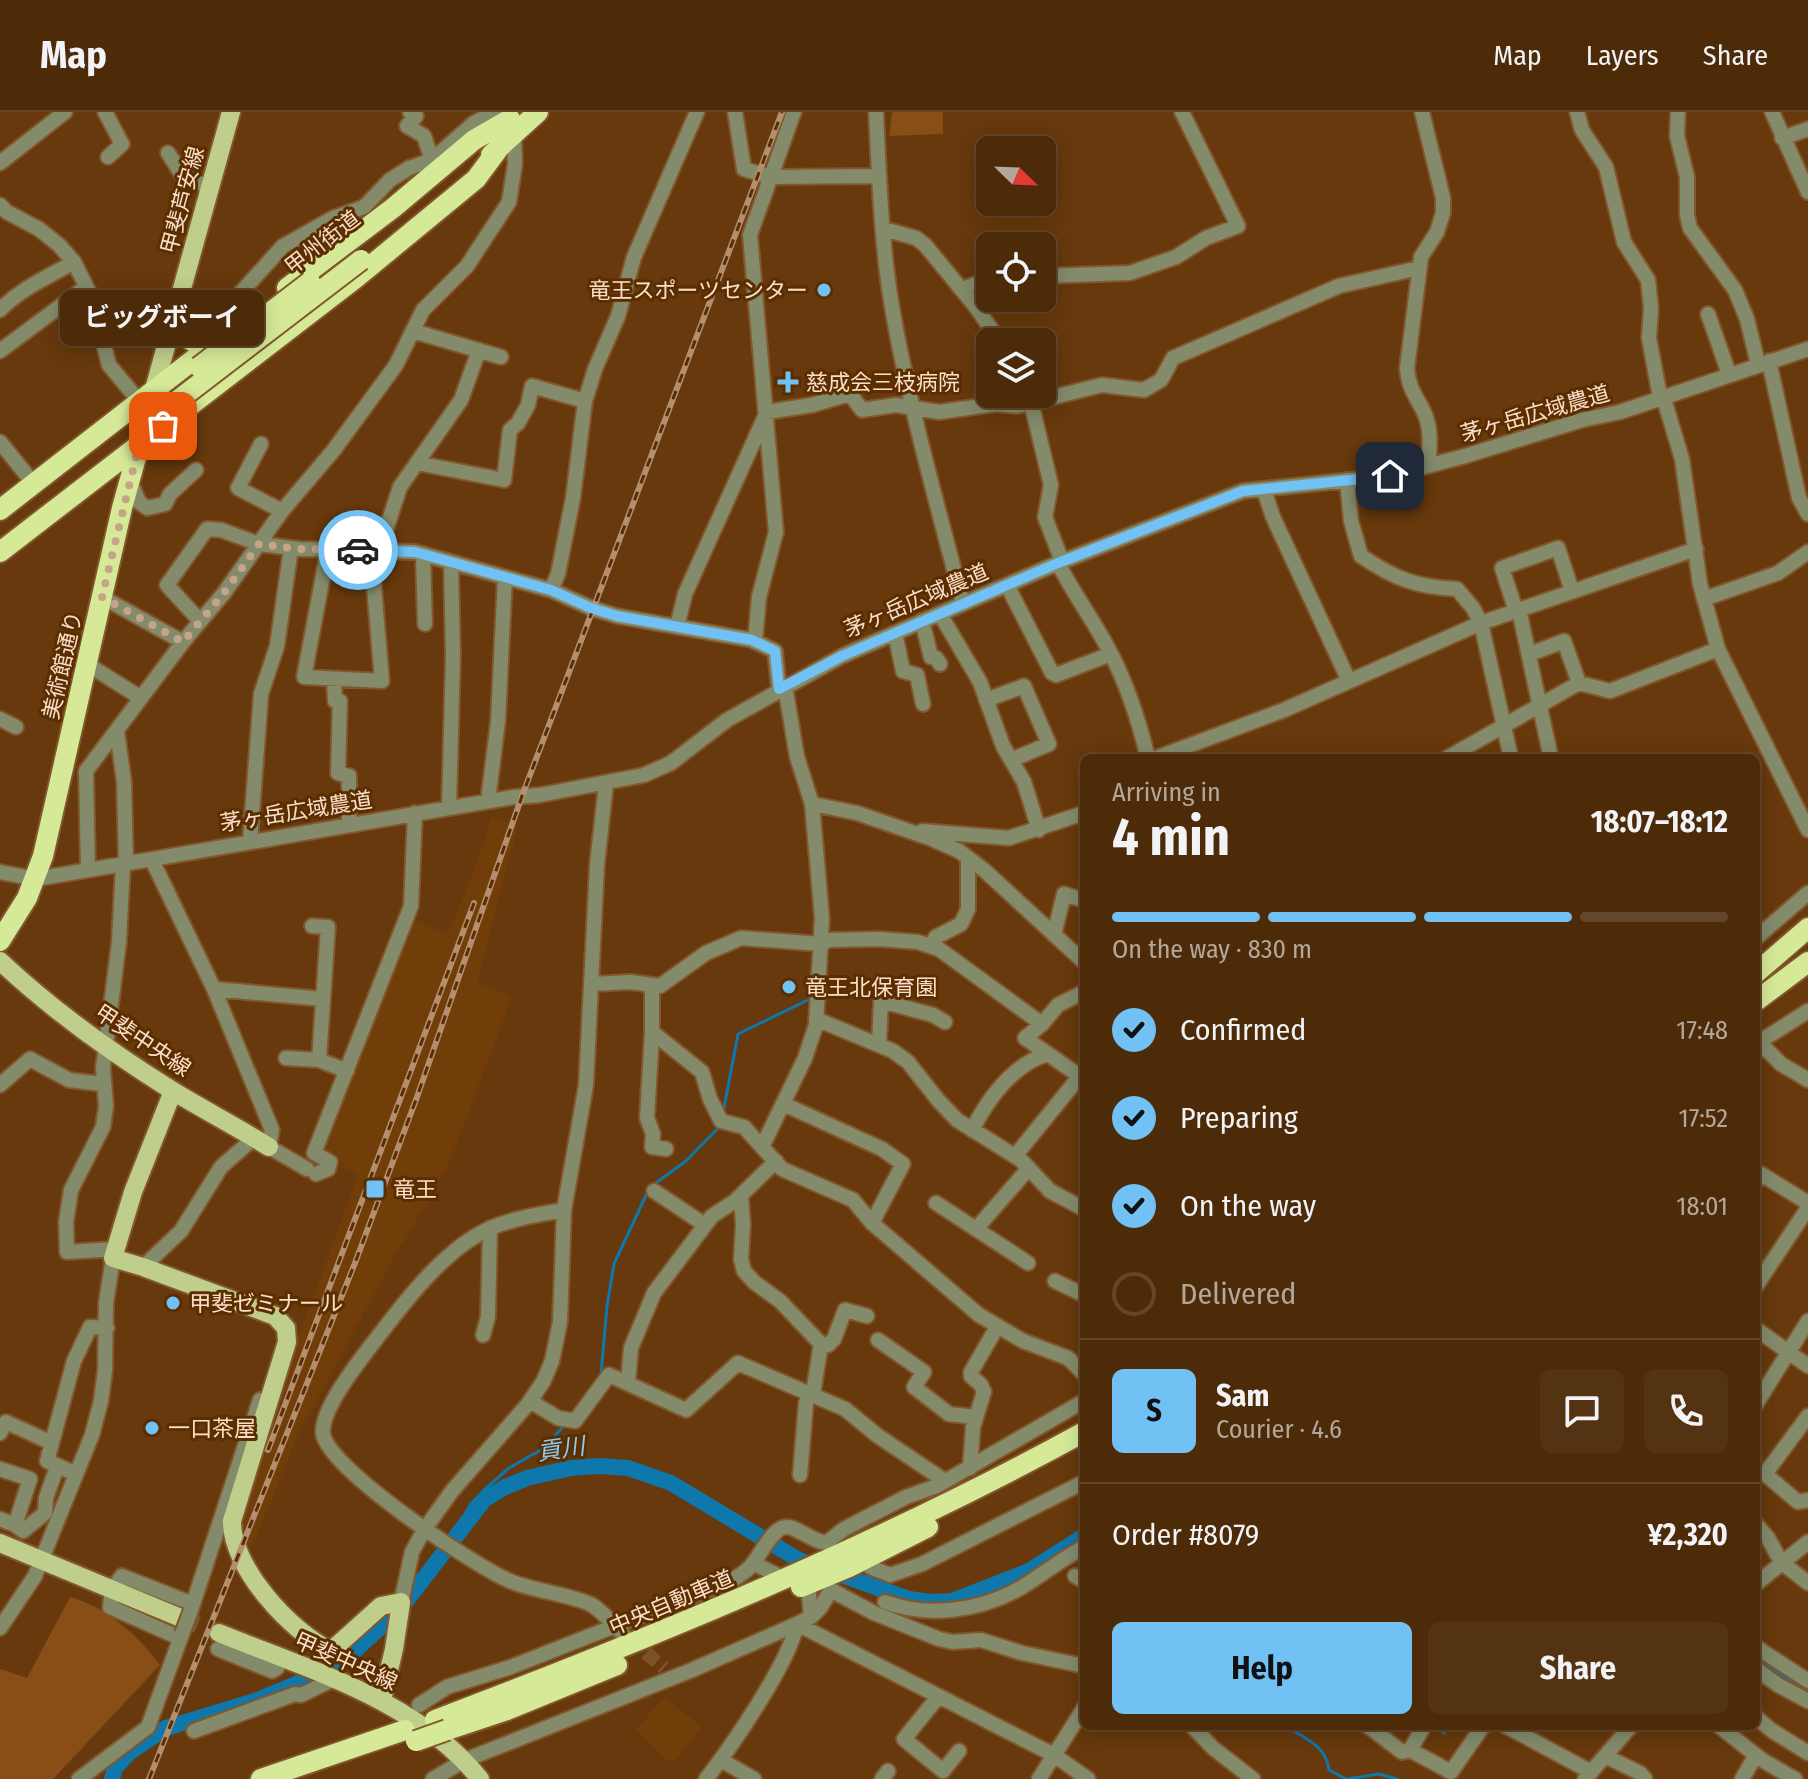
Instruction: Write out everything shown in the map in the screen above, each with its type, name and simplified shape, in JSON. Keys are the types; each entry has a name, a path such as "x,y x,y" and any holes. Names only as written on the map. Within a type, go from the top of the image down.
{"highway":[{"name":"甲州街道","path":"0,521 358,255 507,125 538,112"},
{"name":"甲州街道","path":"0,537 358,255 507,125"},
{"name":"甲州街道","path":"0,552 282,336 476,179 507,125"},
{"path":"0,510 393,208 474,140 507,125"},
{"path":"174,318 181,332 192,343 206,345 216,342"},
{"name":"美術館通り","path":"0,941 36,879 139,445 146,398"},
{"path":"93,481 110,486 117,493 122,508"},
{"path":"1760,970 1808,928"},
{"path":"1760,980 1808,944"},
{"path":"1760,998 1808,962"},
{"path":"1760,1006 1808,974"},
{"name":"中央自動車道","path":"261,1779 441,1725 605,1655 796,1583 837,1554 961,1496 1080,1434"},
{"name":"中央自動車道","path":"837,1554 1080,1448"},
{"name":"中央自動車道","path":"303,1779 410,1735"}],"main road":[{"name":"甲斐芦安線","path":"146,398 182,292 231,112"},
{"name":"甲斐中央線","path":"0,961 105,1046 173,1091 261,1142"},
{"path":"173,1091 133,1192 114,1254 275,1316 283,1322 287,1342 232,1521 232,1537 246,1566 281,1613 331,1651 381,1606 401,1602 382,1700"},
{"path":"0,1543 186,1621"},
{"name":"甲斐中央線","path":"218,1641 283,1659 382,1700 465,1760 480,1779"}],"street":[{"path":"0,163 65,112"},
{"path":"105,112 122,144 108,157"},
{"path":"551,590 558,574 573,498 585,401 618,316 634,257 697,112"},
{"path":"735,112 744,169 770,177 879,176"},
{"path":"755,642 759,597 776,532 750,235 794,112"},
{"path":"876,112 891,298 912,407 963,604"},
{"path":"1056,276 1130,273 1176,257 1206,238 1238,226 1182,112"},
{"path":"1422,112 1443,198 1443,213 1437,232 1427,245 1419,268 1407,368 1408,382 1428,425 1431,439 1428,466"},
{"path":"1577,112 1582,130 1606,167 1624,242 1648,280 1651,300 1649,338 1661,396 1682,459 1704,599 1718,649 1808,830"},
{"path":"1678,112 1677,136 1687,177 1690,228 1735,290 1747,319 1764,362 1799,498 1808,514"},
{"path":"1772,112 1808,192"},
{"path":"415,113 407,126 424,136 432,160"},
{"path":"88,870 86,771 224,593 282,511 333,451 396,365 423,310 467,266 509,202 515,164 507,125 474,123 432,160 409,168 390,180 364,207 333,218 283,246 217,319 198,300 182,292"},
{"path":"1782,138 1808,129"},
{"path":"168,153 184,178 211,187"},
{"path":"379,191 393,208"},
{"path":"0,205 39,229 74,262 92,298 109,365 146,398"},
{"path":"884,229 916,238 925,245 990,328"},
{"path":"0,310 16,293 74,262"},
{"path":"1056,394 1102,385 1144,390 1161,380 1173,358 1339,286 1419,268"},
{"path":"962,289 976,284"},
{"path":"0,351 86,287"},
{"path":"1708,314 1729,374"},
{"path":"413,331 501,357"},
{"name":"茅ヶ岳広域農道","path":"0,872 36,879 415,813 606,784 644,775 671,763 727,720 842,656 1060,562 1243,491 1390,476 1582,420 1620,412 1808,349"},
{"path":"328,549 304,677 382,681 375,551 400,487 461,400 479,350"},
{"path":"417,463 504,480 510,430 518,423 528,405 532,386 585,401"},
{"path":"767,412 812,405 850,394 862,410 883,406 939,412 976,407"},
{"path":"1033,408 1051,485 1045,517 1075,596 1111,654 1134,706 1147,754"},
{"path":"677,627 685,594 767,412"},
{"path":"0,442 34,484"},
{"path":"261,444 238,488 282,511"},
{"path":"130,481 139,502 147,508 165,504 170,494 196,470"},
{"path":"1347,480 1351,521 1361,556 1382,570 1424,587 1457,589 1473,608 1481,623 1510,754"},
{"path":"1264,490 1273,517 1349,681"},
{"path":"200,621 167,585 198,540 207,529 212,528 259,544 291,548 415,552 551,590 591,608 755,642 775,651 797,757 812,804 822,905 816,1019 805,1058 763,1145"},
{"path":"250,841 261,694 277,646 291,548"},
{"path":"1550,754 1530,654 1502,568 1558,548 1572,591"},
{"path":"1167,754 1284,710 1481,623 1696,549"},
{"path":"1704,599 1778,573 1808,552"},
{"path":"423,554 425,624"},
{"path":"449,808 453,655 451,563"},
{"path":"488,801 498,721 505,577"},
{"path":"1007,585 1052,673 1056,675 1111,654"},
{"path":"102,597 183,642"},
{"path":"940,614 980,682 1003,746 1024,782 1039,830"},
{"path":"922,621 931,657 940,664"},
{"path":"895,633 903,671 917,675 923,704"},
{"path":"1530,654 1564,641 1579,683"},
{"path":"1454,754 1579,683 1610,691 1718,649"},
{"path":"87,664 141,698"},
{"path":"334,679 335,701 340,701 338,773 349,776 349,825"},
{"path":"986,700 1024,686 1049,744 1011,760"},
{"path":"0,719 16,727"},
{"path":"0,1628 30,1585 92,1435 101,1401 106,1303 114,1254 67,1252 66,1222 71,1190 103,1127 106,1106 103,1084 105,1046 119,942 124,864 124,782 117,731"},
{"path":"63,769 86,771"},
{"path":"401,1602 412,1552 424,1530 452,1491 530,1401 552,1361 560,1322 564,1210 586,1085 597,865 606,784"},
{"path":"812,804 837,807 910,830 968,859 1080,958"},
{"path":"261,1142 312,1172 328,1169 330,1162 314,1153 411,906 415,813"},
{"path":"910,830 1009,838 1080,815"},
{"path":"930,946 936,937 961,924 968,909 968,859"},
{"path":"143,1267 181,1231 221,1167 261,1142 272,1130 214,989 152,860"},
{"path":"1760,935 1808,893"},
{"path":"1054,935 1064,894 1080,899"},
{"path":"312,926 328,927 319,1060"},
{"path":"593,984 630,982 660,986 706,953 741,938 821,944 829,940 918,942 958,961 1042,1024"},
{"path":"652,987 647,1118 653,1134 652,1147 666,1149"},
{"path":"214,989 323,999"},
{"path":"1080,994 1058,1005 1025,1038 1080,1077"},
{"path":"879,1045 881,1001 933,1015 945,1022"},
{"path":"1760,1040 1808,1011"},
{"path":"816,1019 893,1051 908,1062 957,1120 1015,1156 1050,1191 1080,1207"},
{"path":"652,1032 702,1072 710,1099 725,1122 744,1127 782,1169 853,1200 872,1223 979,1315 1023,1341 1068,1358 1080,1370"},
{"path":"1760,1045 1781,1064 1808,1080"},
{"path":"972,1130 986,1105 1002,1086 1034,1058 1047,1054"},
{"path":"286,1058 319,1060 347,1071"},
{"path":"0,1085 30,1059 69,1080 103,1084"},
{"path":"1015,1156 1080,1080"},
{"path":"782,1107 790,1107 882,1149 903,1164 872,1223"},
{"path":"628,1383 631,1348 654,1293 712,1216 741,1195 776,1161"},
{"path":"976,1229 1029,1168"},
{"path":"1760,1176 1808,1206 1760,1276"},
{"path":"654,1191 705,1225"},
{"path":"741,1195 741,1259 744,1271 754,1282 780,1301 821,1344 828,1345 834,1339 845,1310 867,1316"},
{"path":"936,1203 1028,1263"},
{"path":"564,1210 490,1228 467,1242 428,1276 405,1301 346,1379 327,1413 323,1432 327,1444 346,1466 424,1530 510,1581 591,1605 619,1630"},
{"path":"483,1335 488,1317 490,1228"},
{"path":"1055,1281 1080,1293"},
{"path":"1760,1398 1808,1321"},
{"path":"76,1474 47,1461 74,1361 90,1327 107,1328"},
{"path":"970,1468 976,1417 984,1392 971,1372 997,1327"},
{"path":"1760,1332 1808,1366"},
{"path":"878,1340 924,1372 914,1387 949,1414 976,1417"},
{"path":"800,1475 806,1403 812,1393 821,1344"},
{"path":"530,1401 568,1420 609,1375 686,1410 738,1363 845,1409 878,1436 945,1481"},
{"path":"79,1779 148,1727 260,1400 268,1402"},
{"path":"419,1705 447,1687 619,1630 734,1579 753,1563 775,1531 782,1526 837,1554 844,1529 970,1468 1080,1403"},
{"path":"1808,1416 1765,1474 1798,1502 1808,1500"},
{"path":"0,1433 6,1422 52,1443"},
{"path":"0,1519 23,1531 45,1513 46,1498 57,1467"},
{"path":"0,1469 30,1479 15,1525"},
{"path":"870,1567 890,1575 922,1564 1080,1484"},
{"path":"1760,1529 1781,1562 1808,1583"},
{"path":"1760,1580 1808,1542"},
{"path":"903,1618 1002,1598 1080,1549"},
{"path":"706,1779 777,1671 804,1620 796,1583 753,1563"},
{"path":"433,1779 465,1760 669,1673 804,1620 820,1608 831,1590 903,1618 953,1642 981,1640 1022,1653 1080,1665"},
{"path":"885,1602 903,1618"},
{"path":"804,1620 938,1697 1054,1755 1088,1779"},
{"path":"1760,1650 1808,1681"},
{"path":"1760,1672 1808,1701"},
{"path":"194,1731 295,1694 301,1695 332,1680"},
{"path":"938,1697 904,1739 943,1771 959,1751"},
{"path":"1039,1779 1080,1714"},
{"path":"1760,1720 1808,1753"},
{"path":"1196,1730 1244,1776"},
{"path":"1373,1730 1402,1752 1410,1750 1451,1772 1480,1730"},
{"path":"1410,1750 1422,1730"},
{"path":"1516,1730 1588,1775 1628,1730"},
{"path":"1726,1730 1756,1755 1795,1779"},
{"path":"1742,1779 1756,1755"},
{"path":"1605,1756 1640,1773 1645,1779"},
{"path":"721,1760 754,1779"}],"shaded area":[{"path":"892,112 943,112 943,134 889,136"},
{"path":"492,817 518,826 477,982 512,997 450,1162 392,1261 298,1435 252,1548 236,1528 283,1379 358,1175 343,1168 344,1163 318,1152 412,918 447,935"},
{"path":"70,1597 96,1607 120,1624 142,1643 160,1665 53,1779 0,1779 0,1669 27,1678"},
{"path":"665,1697 702,1727 672,1764 635,1730"}],"waterway":[{"path":"723,1113 738,1034 810,999"},
{"path":"653,1185 686,1161 721,1125"},
{"path":"601,1374 614,1264 648,1191"},
{"path":"451,1540 470,1505 484,1490 509,1468 546,1447 564,1425"},
{"name":"貢川","path":"112,1779 115,1768 130,1752 166,1728 255,1701 294,1685 350,1655 401,1608 484,1500 527,1478 571,1468 628,1468 671,1483 799,1560 909,1599 930,1602 952,1601 1029,1571 1080,1539"},
{"name":"貢川","path":"1760,1662 1808,1692"},
{"path":"1292,1730 1324,1754 1329,1770 1346,1779"},
{"path":"1441,1730 1444,1733"},
{"path":"1347,1779 1379,1774 1397,1779"}],"tunnel":[{"path":"181,1618 219,1633"},
{"path":"630,1639 664,1668"}],"railway":[{"path":"149,1779 355,1263 417,1097 522,796 782,112"},
{"path":"268,1450 474,903"}],"way so far":[{"path":"163,426 139,445 102,597 183,642 259,544 300,549 358,550"}],"place":[{"name":"竜王スポーツセンター","path":"824,290"},
{"name":"慈成会三枝病院","path":"788,382"},
{"name":"ビッグボーイ","path":"163,426"},
{"name":"竜王北保育園","path":"789,987"},
{"name":"竜王","path":"375,1189"},
{"name":"甲斐ゼミナール","path":"173,1303"},
{"name":"一口茶屋","path":"152,1428"}],"route":[{"path":"358,550 415,552 551,590 617,616 752,640 775,651 779,689 842,656 1058,563 1243,491 1390,476"}]}
